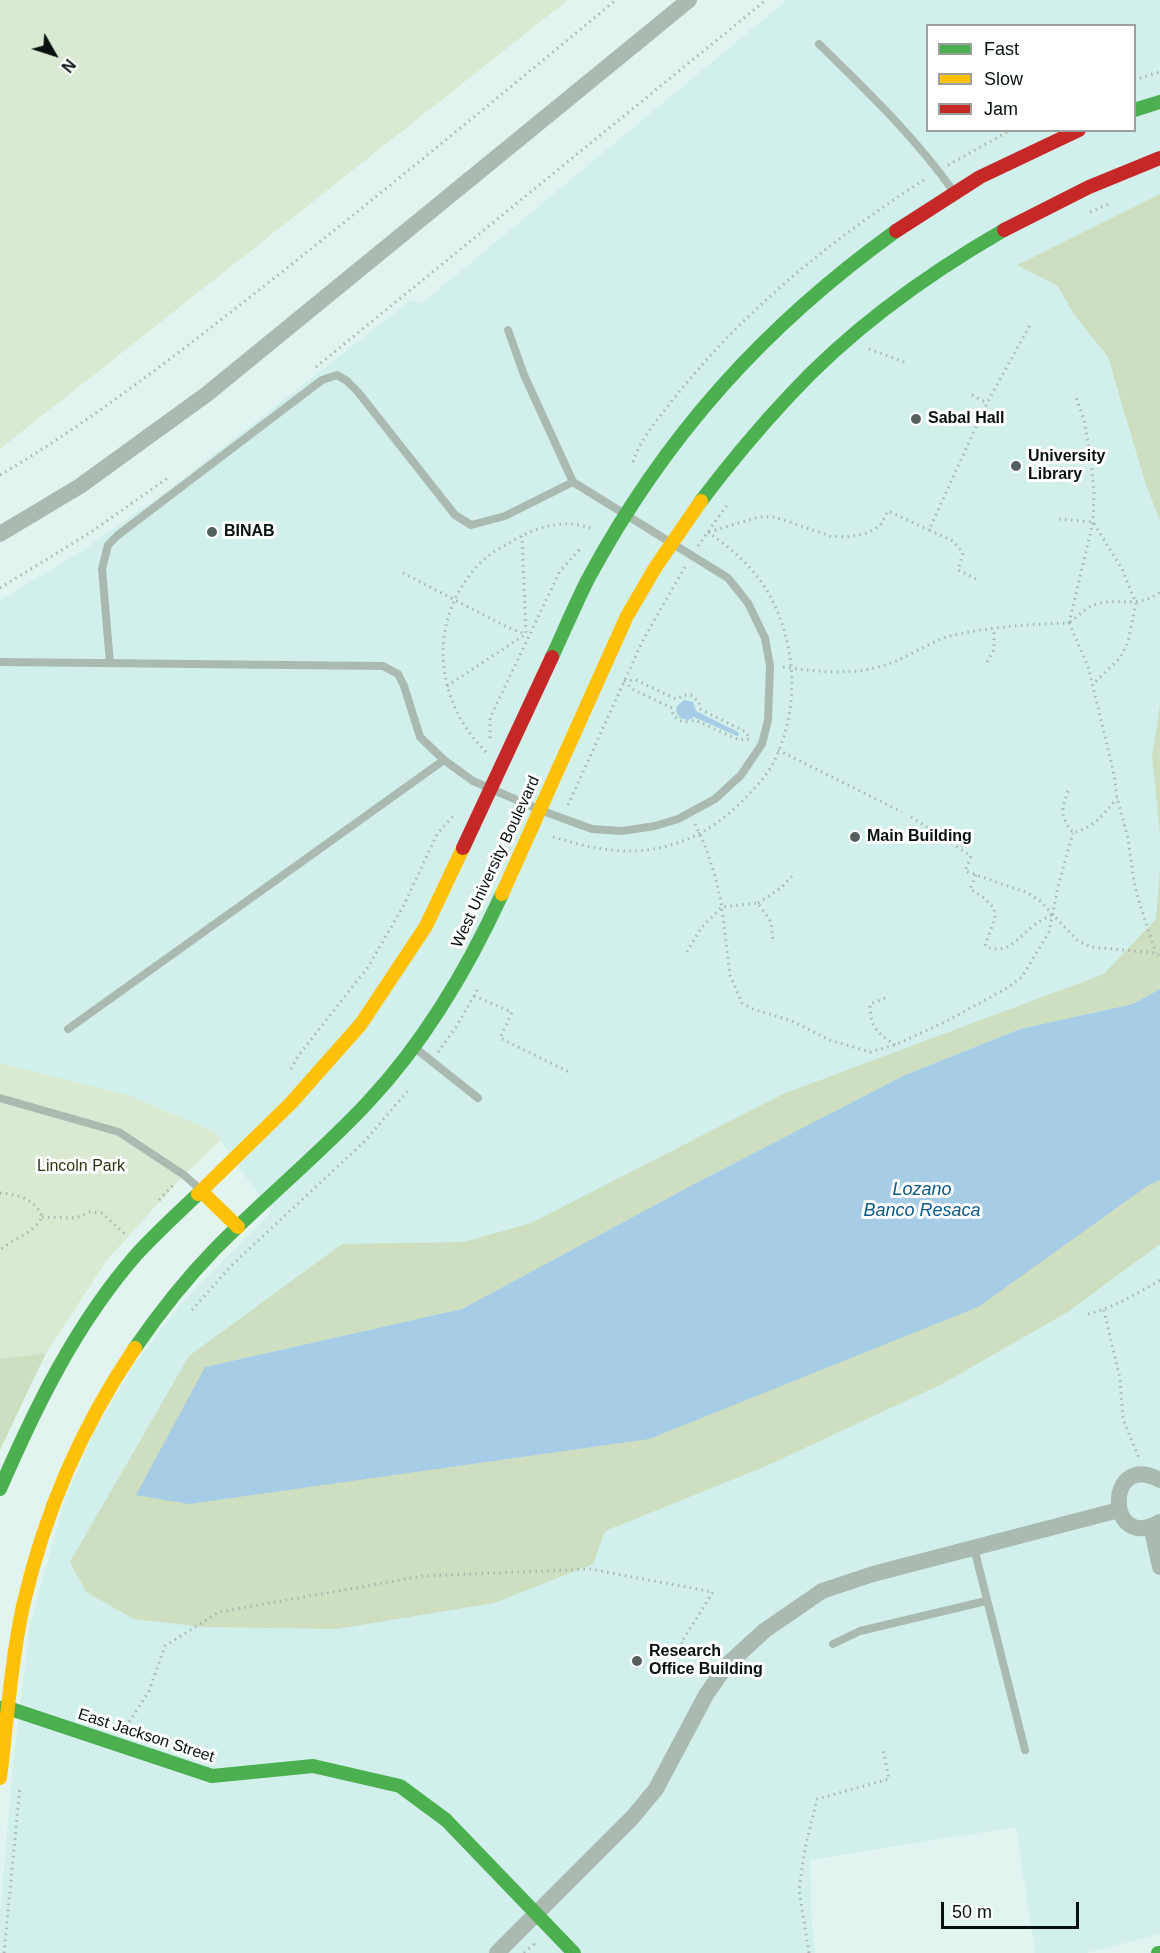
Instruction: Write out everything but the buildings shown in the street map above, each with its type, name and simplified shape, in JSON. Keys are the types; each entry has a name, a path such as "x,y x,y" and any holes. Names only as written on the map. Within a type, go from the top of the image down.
{"main road":[{"path":"1136,109 1160,102"},
{"path":"0,1490 32,1417 92,1312 136,1255 291,1103 361,1024 426,926 588,580 656,468 702,407 755,350 847,266 912,219 980,177 1075,132"},
{"name":"West University Boulevard","path":"0,1778 4,1708 23,1607 44,1529 65,1474 92,1416 122,1366 165,1305 216,1248 380,1090 413,1047 482,936 633,604 670,543 709,488 767,417 816,367 883,309 960,254 1015,222 1110,176 1160,158"},
{"path":"201,1191 238,1227"},
{"name":"East Jackson Street","path":"4,1708 212,1776 313,1766 400,1786 446,1820 574,1953"}],"street":[{"path":"0,534 80,486 207,394 689,0"},
{"path":"1160,1480 1144,1475 1129,1480 1119,1493 1119,1510 1126,1521 1144,1527 1156,1524 1160,1567"},
{"path":"497,1953 632,1818 656,1789 706,1695 726,1666 764,1631 822,1591 873,1574 1119,1510"}],"lane":[{"path":"819,44 871,94 924,151 955,193"},
{"path":"0,662 383,666 398,674 420,737 444,760 473,782 540,810 592,829 622,831 655,826 692,813 715,799 741,775 762,744 768,720 770,666 765,638 748,603 728,578 573,482 524,375 508,330"},
{"path":"110,663 102,569 108,545 127,528 322,380 337,375 347,381 455,515 471,525 505,516 573,482"},
{"path":"68,1029 444,760"},
{"path":"413,1047 478,1098"},
{"path":"0,1098 118,1132 184,1175 201,1191"},
{"path":"974,1548 1025,1750"},
{"path":"833,1644 860,1631 986,1600"}],"path":[{"path":"0,475 47,448 156,371 335,230 616,0"},
{"path":"316,366 766,0"},
{"path":"1136,79 1160,72"},
{"path":"631,468 646,434 686,384 739,326 792,276 862,221 939,171 1007,132"},
{"path":"929,530 987,403 1030,325"},
{"path":"869,350 907,363"},
{"path":"972,395 987,403"},
{"path":"911,817 971,856 965,871 1028,893 1040,901 1078,941 1091,947 1158,954 1140,905 1128,838 1117,798 1114,774 1093,684 1088,666 1069,622 1093,522 1094,494 1084,420 1076,397"},
{"path":"0,588 91,532 177,472"},
{"path":"553,837 588,847 622,851 647,850 685,841 699,835 736,808 771,767 789,716 793,669 790,652 781,620 766,589 734,551 708,532 758,517 775,517 830,536 845,537 865,534 880,526 888,511 953,541 963,553 958,570 976,579"},
{"path":"1059,519 1093,522"},
{"path":"1093,522 1122,569 1136,603 1128,642 1120,658 1093,684"},
{"path":"581,548 560,570 527,635 490,718 489,747 486,753 457,716 443,674 443,649 450,615 456,600 470,575 482,562 534,529 558,524 586,526 595,530 592,535"},
{"path":"522,536 527,635"},
{"path":"403,573 527,635"},
{"path":"770,666 823,673 864,670 893,662 948,637 994,629 1069,622 1093,605 1109,601 1136,603 1160,592"},
{"path":"987,662 994,650 994,629"},
{"path":"447,686 527,635"},
{"path":"749,739 746,732 700,709 699,702 691,694 676,699 636,680 624,681 632,689 672,708 673,715 678,720 685,723 695,720 739,740 749,739 778,750 902,812"},
{"path":"692,813 706,848 722,907 730,975 742,1003 753,1009 792,1021 830,1040 870,1052 895,1045 947,1021 1007,988 1022,977 1049,932 1058,886 1073,833 1065,821 1062,810 1068,791"},
{"path":"1073,833 1088,829 1099,820 1117,798"},
{"path":"290,1071 298,1056 368,967 404,905 437,834 457,812"},
{"path":"687,952 701,928 722,907 758,903 781,888 794,874"},
{"path":"976,875 970,889 994,908 995,918 985,946 994,950 1006,948 1036,924 1053,914"},
{"path":"758,903 771,922 773,941"},
{"path":"474,996 512,1012 500,1038 572,1073"},
{"path":"885,998 870,1004 870,1020 879,1034 895,1045"},
{"path":"155,1204 184,1175"},
{"path":"0,1192 14,1194 30,1201 39,1208 42,1217 39,1223 0,1250"},
{"path":"42,1217 75,1218 90,1212 102,1214 125,1234 119,1243"},
{"path":"1088,1314 1104,1310 1132,1297 1160,1280"},
{"path":"1104,1310 1120,1379 1124,1419 1138,1456 1135,1466"},
{"path":"116,1744 149,1691 165,1647 219,1612 423,1576 590,1569 713,1592 681,1643 700,1656"},
{"path":"809,1953 799,1890 804,1852 817,1799 889,1779 883,1749"},
{"path":"4,1953 20,1782"}],"shaded area":[{"path":"787,0 1160,0 1160,1934 1086,1953 1035,1953 1016,1827 810,1860 815,1953 0,1953 0,1914 13,1764 30,1624 65,1499 95,1430 133,1366 182,1302 271,1212 213,1131 128,1095 0,1063 0,600 82,551 167,491 411,300 421,304"}],"green space":[{"path":"0,0 568,0 0,449"},
{"path":"1160,194 1160,521 1145,482 1108,357 1073,313 1058,286 1017,265"},
{"path":"1160,705 1160,834 1152,756"},
{"path":"1160,866 1160,989 1133,1004 1020,1029 905,1075 696,1183 462,1309 205,1367 1147,1186 1160,1180 1160,1244 1066,1313 942,1384 764,1467 605,1531 593,1564 494,1603 337,1629 203,1627 134,1619 86,1592 70,1562 189,1356 342,1244 464,1242 531,1223 783,1094 1104,974 1156,919"},
{"name":"Lincoln Park","path":"0,1063 128,1095 213,1131 222,1139 184,1175 107,1260 46,1353 0,1359"},
{"path":"46,1353 0,1450 0,1359"}],"water":[{"path":"684,700 693,702 696,711 738,732 739,735 694,717 688,720 680,718 676,711 677,706"},
{"name":"Lozano Banco Resaca","path":"1160,989 1160,1180 1147,1186 978,1307 649,1439 189,1504 136,1495 205,1367 462,1309 696,1183 905,1075 1020,1029 1133,1004"}],"traffic: fast":[{"path":"1136,109 1160,102"},
{"path":"701,501 733,460 790,395 838,348 946,265 1004,230"},
{"path":"552,657 588,579 618,527 684,431 721,387 803,305 896,231"},
{"path":"135,1348 153,1322 204,1261 332,1139 369,1101 409,1054 460,976 502,894"},
{"path":"0,1489 43,1397 94,1309 136,1255 198,1194"},
{"path":"0,1708 8,1708 212,1776 313,1766 400,1786 446,1820 574,1953"}],"traffic: slow":[{"path":"502,894 627,616 655,568 701,501"},
{"path":"198,1194 291,1103 361,1024 426,926 463,848"},
{"path":"201,1191 238,1227"},
{"path":"0,1778 19,1627 42,1538 82,1440 98,1408 135,1348"}],"traffic: jam":[{"path":"896,231 980,177 1075,132"},
{"path":"1004,230 1089,187 1160,158"},
{"path":"463,848 552,657"}],"place":[{"name":"Sabal Hall","path":"916,419"},
{"name":"University Library","path":"1016,466"},
{"name":"BINAB","path":"212,532"},
{"name":"Main Building","path":"855,837"},
{"name":"Research Office Building","path":"637,1661"}]}
